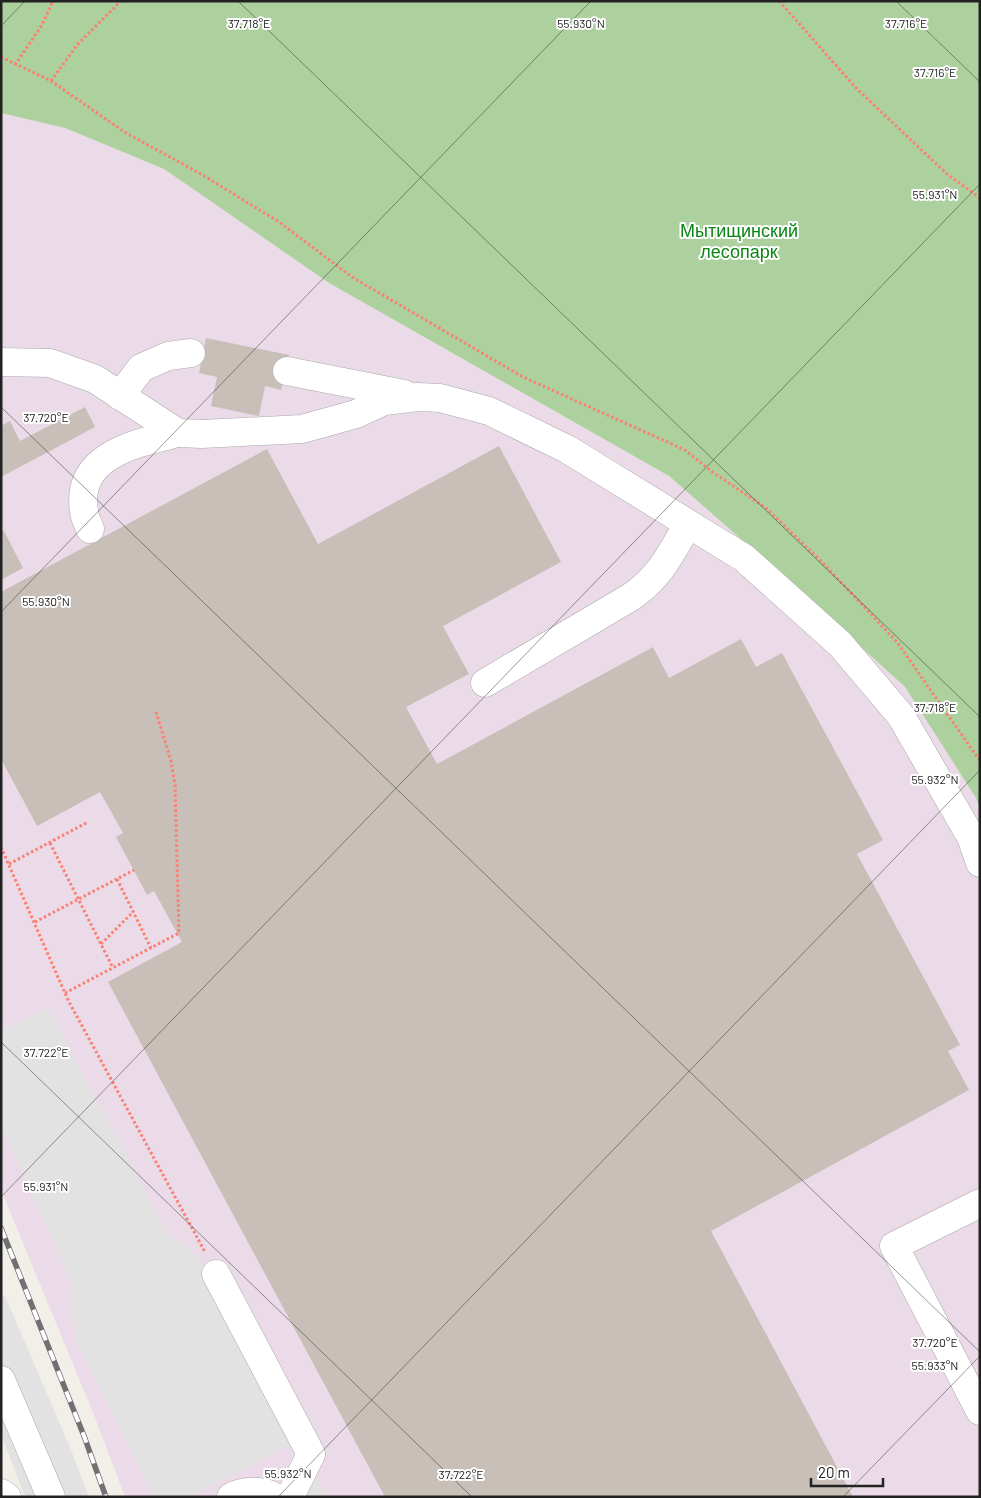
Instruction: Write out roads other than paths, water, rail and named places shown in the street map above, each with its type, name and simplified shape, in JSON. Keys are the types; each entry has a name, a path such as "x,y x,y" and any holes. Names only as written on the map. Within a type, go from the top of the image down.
{"lane":[{"path":"120,396 141,368 168,356 191,353"},
{"path":"1,362 50,363 96,379 178,433"},
{"path":"287,371 418,397 440,398 489,411 567,449 744,558 840,644 901,716 971,837 980,863"},
{"path":"90,529 84,512 83,493 87,480 107,456 130,445 178,433 202,434 302,429 356,414 384,401 418,397"},
{"path":"485,683 631,598 647,586 664,567 688,524"},
{"path":"980,1204 894,1246 980,1411"},
{"path":"216,1274 311,1454 290,1497"},
{"path":"1,1380 51,1497"},
{"path":"232,1497 237,1494 254,1492 275,1497"},
{"path":"1,1493 7,1497"}],"railway":[{"path":"1,1228 84,1436 106,1497"}],"park label":[{"name":"Мытищинский лесопарк","path":"739,241"}]}
